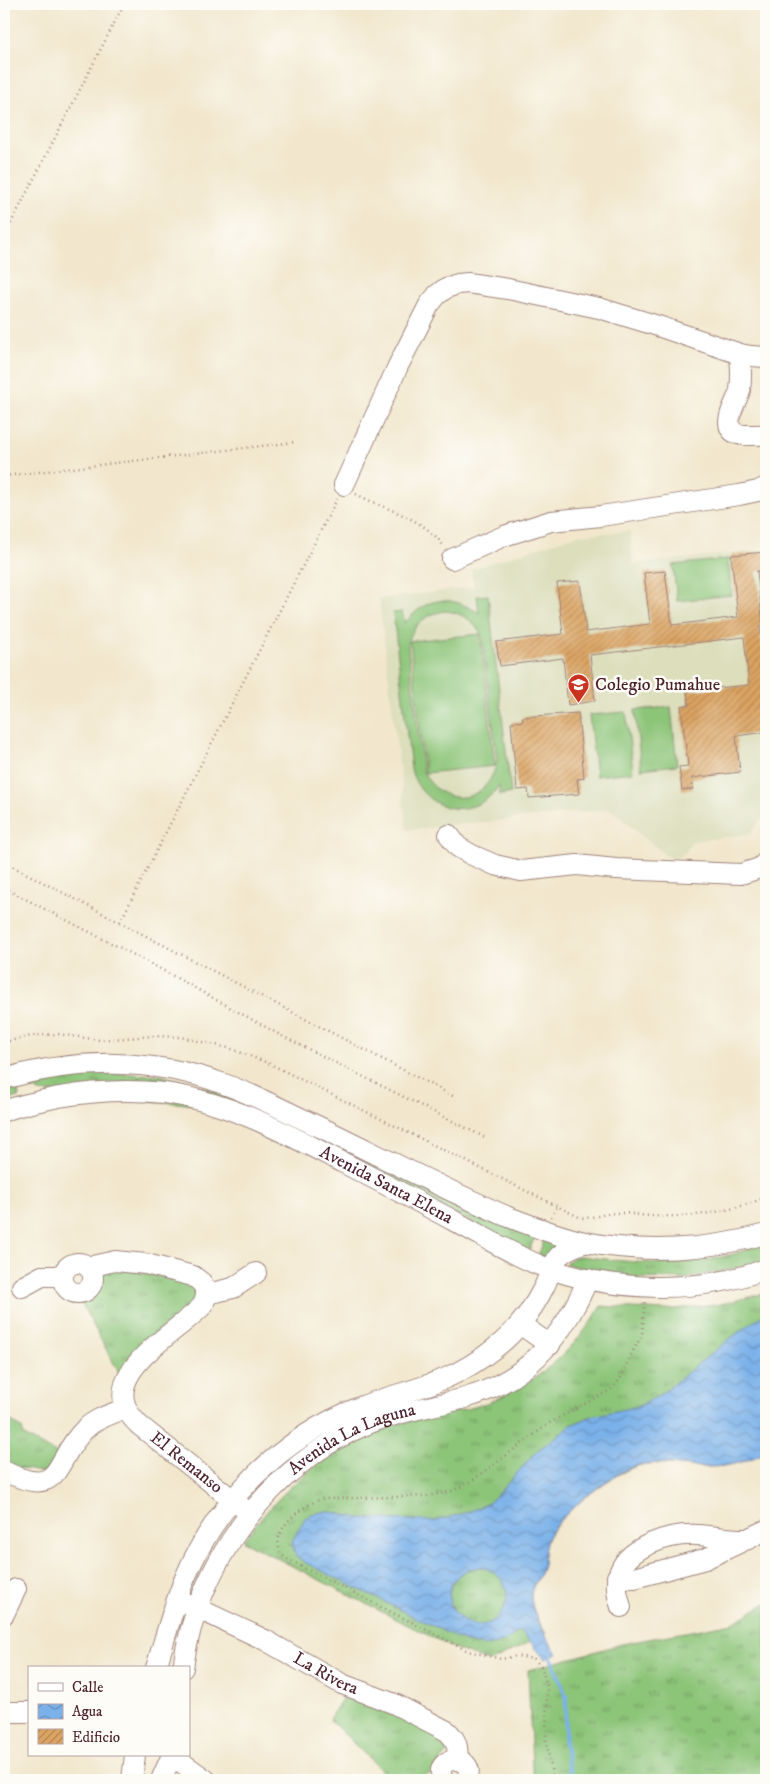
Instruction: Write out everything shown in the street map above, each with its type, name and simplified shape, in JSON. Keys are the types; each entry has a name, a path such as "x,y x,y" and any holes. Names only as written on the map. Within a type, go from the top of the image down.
{"street":[{"path":"344,485 398,366 429,305 437,295 452,286 468,283 508,289 599,308 740,354 766,357"},
{"path":"740,354 742,372 740,389 730,415 729,426 733,432 742,435 755,433 766,435"},
{"path":"452,559 504,536 551,521 601,516 739,495 766,488"},
{"path":"449,835 458,847 472,855 521,871 577,865 616,869 741,874 760,868 766,862"},
{"name":"Avenida Santa Elena","path":"4,1079 59,1066 114,1064 153,1066 204,1077 258,1098 498,1213 544,1230 586,1242 631,1248 677,1248 719,1244 766,1234"},
{"path":"23,1073 21,1087 32,1102"},
{"name":"Avenida Santa Elena","path":"4,1111 32,1102 84,1093 122,1091 165,1093 226,1108 298,1139 518,1256 552,1269 588,1279 637,1286 685,1285 721,1280 766,1269"},
{"name":"Avenida La Laguna","path":"157,1666 186,1576 202,1544 233,1500 252,1479 274,1459 322,1425 359,1407 460,1372 497,1347 520,1324 536,1302 559,1257 586,1242"},
{"path":"4,1471 27,1482 45,1481 55,1472 85,1429 99,1420 126,1408 126,1384 131,1370 144,1355 200,1308 207,1294 202,1283 193,1276 125,1260 88,1267 93,1280 85,1291 76,1292 68,1289 63,1281 63,1276 49,1275 42,1276 22,1287"},
{"path":"207,1294 232,1288 256,1273"},
{"name":"Avenida La Laguna","path":"182,1666 203,1590 220,1558 250,1514 294,1470 338,1438 384,1418 486,1391 520,1371 534,1361 550,1345 570,1316 588,1279"},
{"path":"520,1324 550,1345"},
{"name":"El Remanso","path":"126,1408 139,1424 250,1514"},
{"path":"621,1608 618,1594 618,1578 622,1567 644,1548 659,1540 677,1536 698,1535 731,1539 757,1534"},
{"path":"618,1578 634,1578 705,1559 757,1534"},
{"path":"4,1614 16,1589"},
{"name":"La Rivera","path":"178,1598 265,1640 342,1684 395,1704 446,1731 452,1736 457,1745 457,1760 464,1763 468,1768 469,1776 467,1780"},
{"path":"4,1712 28,1712"},
{"path":"132,1780 135,1756"},
{"path":"162,1780 172,1756"},
{"path":"173,1756 206,1780"},
{"path":"440,1780 441,1770 444,1765 451,1760 457,1760"}],"path":[{"path":"4,236 124,4"},
{"path":"4,476 296,442"},
{"path":"120,922 344,485 371,503 431,531 452,559"},
{"path":"4,862 455,1097"},
{"path":"4,888 144,960 282,1036 484,1137"},
{"path":"4,1042 45,1034 99,1040 165,1036 194,1039 229,1048 283,1070 581,1218 615,1213 678,1216 725,1210 766,1197"},
{"path":"550,1220 557,1207"},
{"path":"553,1780 546,1740 548,1685 541,1666 534,1659 518,1656 501,1659 468,1651 285,1558 280,1553 279,1537 286,1524 302,1507 322,1499 427,1496 452,1490 470,1482 551,1422 612,1389 620,1379 642,1335 645,1302"}],"shaded area":[{"name":"Colegio Pumahue","path":"630,531 633,564 766,550 766,813 750,834 693,841 684,854 674,858 666,856 610,809 407,830 379,599 474,587 471,569 577,535"}],"green space":[{"path":"728,559 732,595 677,601 673,565"},
{"path":"488,595 511,793 500,795 499,786 488,798 476,805 463,808 449,808 437,803 426,795 417,784 411,769 393,613 402,612 405,623 422,607 440,601 449,601 479,613 477,596","holes":["446,611 467,619 482,636 497,760 493,775 485,786 476,793 464,797 453,797 442,792 431,784 423,771 408,648 409,640 420,622 439,612"]},
{"path":"480,634 495,766 425,773 410,641"},
{"path":"671,707 677,765 641,769 635,710"},
{"path":"626,712 633,772 596,776 589,715"},
{"path":"70,1072 159,1075 234,1096 535,1237 529,1251 247,1109 39,1092 32,1087 32,1081"},
{"path":"16,1086 19,1097 4,1102 4,1087"},
{"path":"544,1240 564,1245 548,1259 538,1256"},
{"path":"766,1242 766,1260 756,1264 684,1279 626,1278 565,1264 574,1257 581,1256 637,1262 693,1262 730,1255"},
{"path":"113,1266 191,1284 197,1292 197,1300 134,1351 120,1375 79,1299 92,1291 100,1270"},
{"path":"766,1293 766,1452 738,1463 715,1467 647,1464 622,1473 592,1492 565,1516 547,1540 540,1574 534,1584 531,1597 534,1610 546,1634 490,1662 451,1647 243,1541 255,1525 298,1481 313,1468 347,1445 377,1431 402,1423 467,1409 488,1402 508,1394 527,1383 561,1357 576,1341 601,1306 664,1310 721,1304"},
{"path":"4,1415 22,1429 24,1436 58,1454 45,1473 4,1465"},
{"path":"766,1603 766,1780 535,1780 532,1767 528,1670 622,1644 733,1623"},
{"path":"351,1694 441,1734 449,1751 430,1774 406,1780 391,1780 329,1719 344,1696"}],"water":[{"path":"766,1313 766,1452 738,1463 715,1467 662,1463 635,1466 600,1486 574,1507 548,1537 540,1574 531,1595 532,1606 537,1620 557,1654 545,1659 520,1630 507,1639 495,1644 467,1643 304,1562 296,1556 292,1541 305,1518 312,1514 327,1511 360,1518 435,1521 469,1512 488,1503 537,1451 571,1425 592,1416 639,1406 658,1396 736,1334","holes":["480,1567 495,1574 504,1583 507,1594 505,1605 499,1615 490,1622 479,1625 467,1622 457,1615 450,1601 449,1593 454,1580 472,1568"]}],"building":[{"path":"766,552 766,570 757,571 763,626 760,626 766,683 766,732 736,736 740,772 692,778 693,789 682,790 679,767 688,766 681,706 689,705 687,691 749,685 744,637 590,655 595,701 568,705 563,658 500,666 496,642 563,634 557,583 580,581 586,632 650,624 644,573 665,571 672,625 738,617 731,555"},
{"path":"578,713 584,778 577,779 579,794 529,798 528,789 517,790 511,722 523,721 522,717"}],"waterway":[{"path":"551,1657 566,1696 565,1745 571,1780"}],"place":[{"name":"Colegio Pumahue","path":"579,704"}]}
